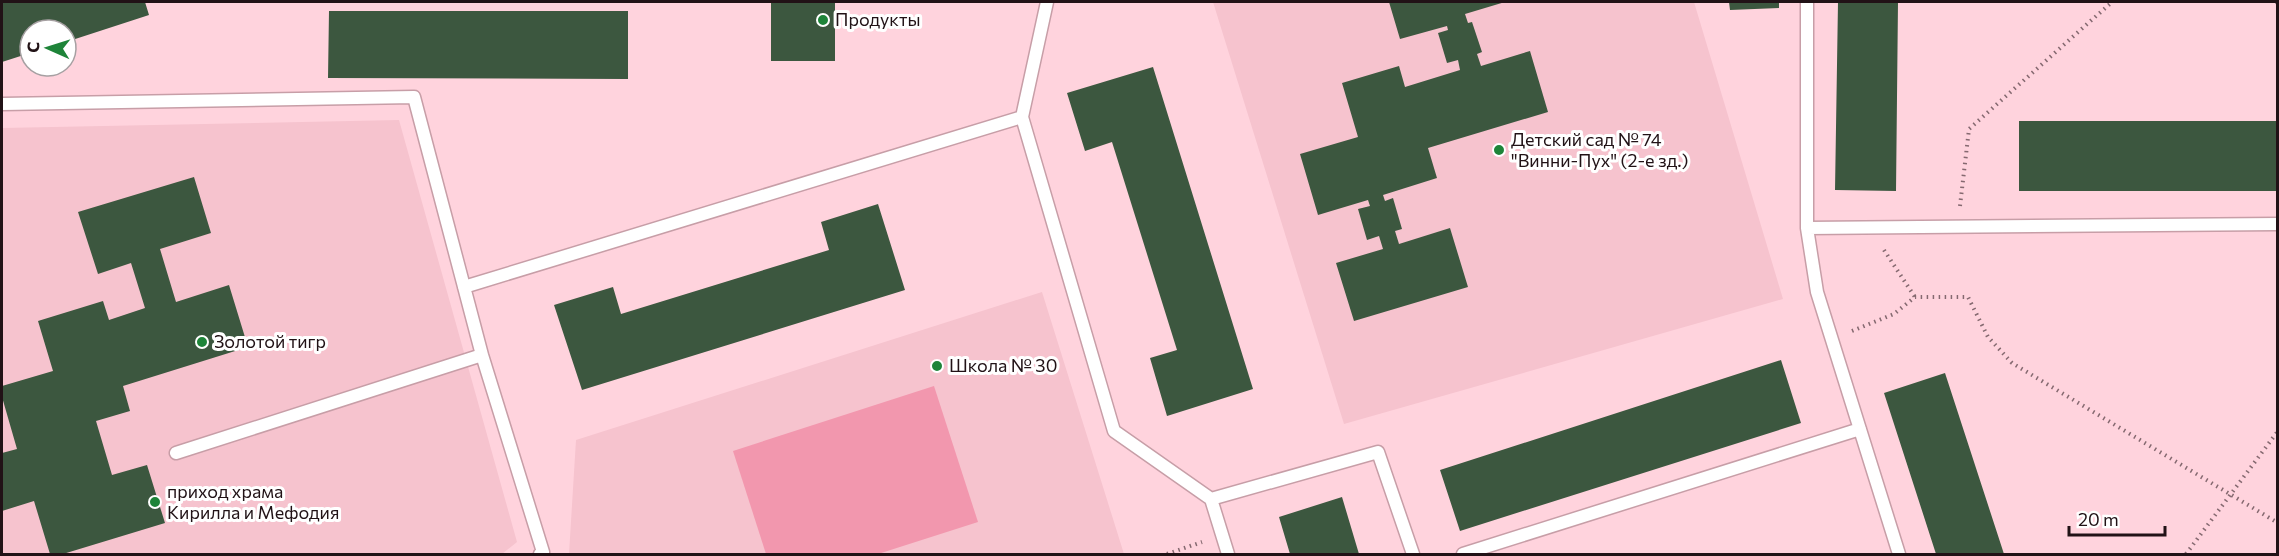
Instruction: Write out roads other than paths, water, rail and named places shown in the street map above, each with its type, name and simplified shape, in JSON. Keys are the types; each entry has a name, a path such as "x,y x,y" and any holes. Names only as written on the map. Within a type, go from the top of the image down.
{"lane":[{"path":"1047,2 1022,117 1114,431 1211,499 1228,555"},
{"path":"1807,2 1807,228 1817,292 1899,555"},
{"path":"2,104 414,98 482,355 543,552 540,555"},
{"path":"464,287 1022,117"},
{"path":"1807,228 2277,224"},
{"path":"176,453 482,355"},
{"path":"1463,555 1860,429"},
{"path":"1211,499 1378,452 1413,555"}],"place":[{"name":"Продукты","path":"823,20"},
{"name":"Детский сад № 74 \"Винни-Пух\" (2-е зд.)","path":"1499,150"},
{"name":"Золотой тигр","path":"202,342"},
{"name":"Школа № 30","path":"937,366"},
{"name":"приход храма Кирилла и Мефодия","path":"155,502"}]}
